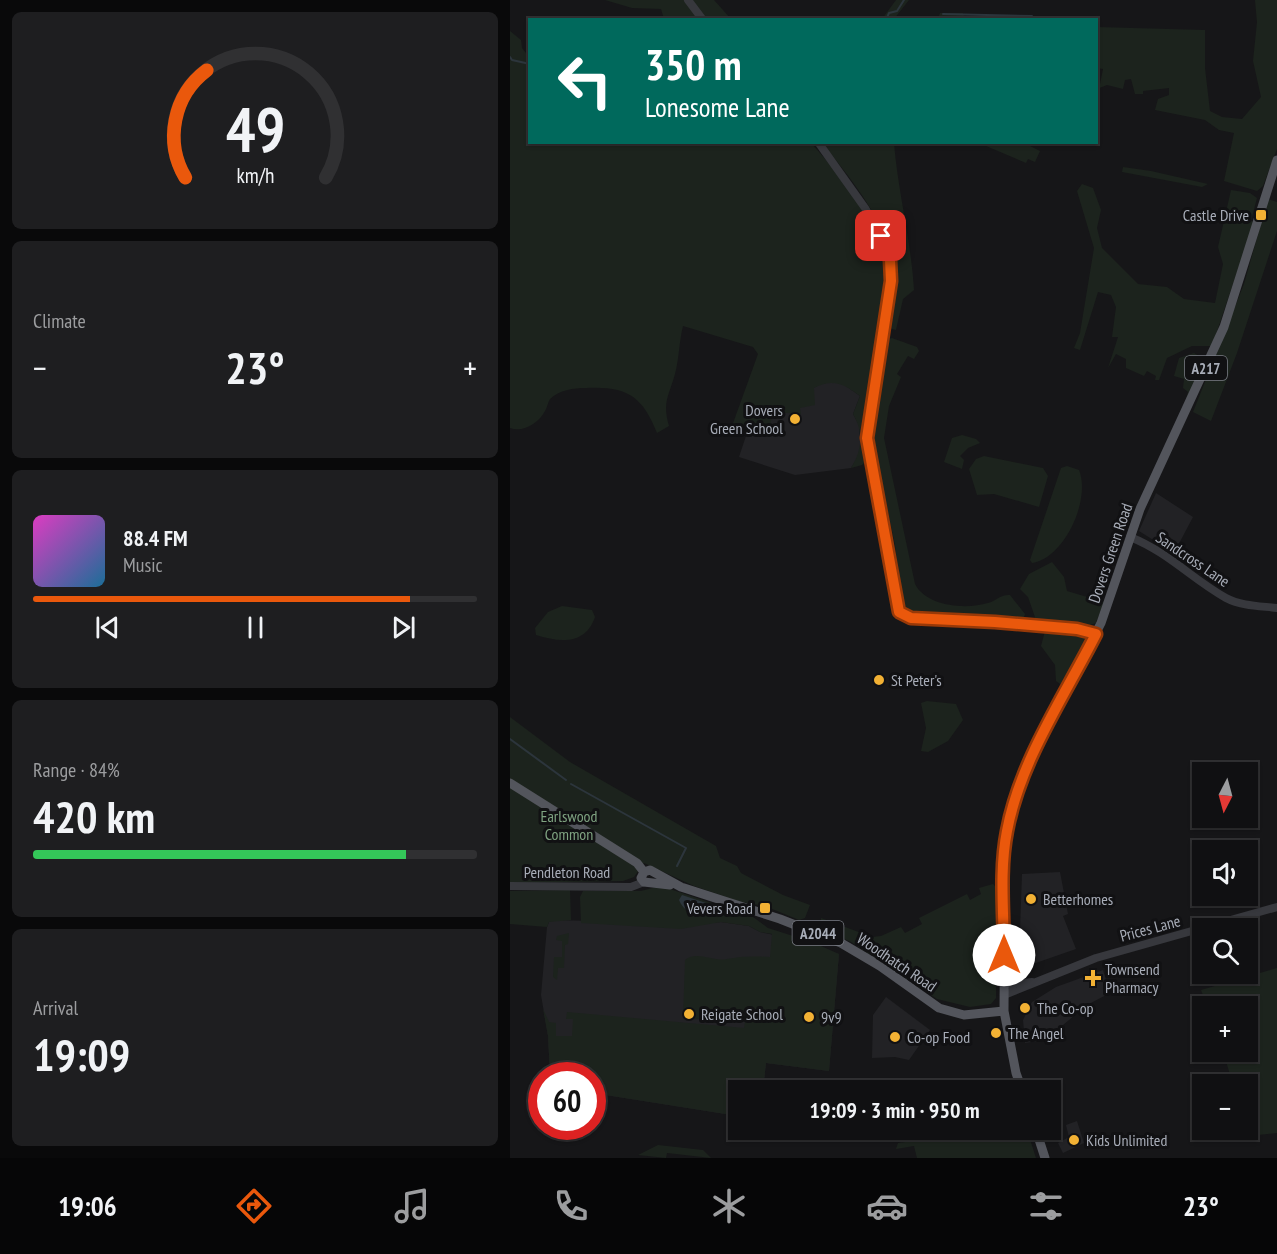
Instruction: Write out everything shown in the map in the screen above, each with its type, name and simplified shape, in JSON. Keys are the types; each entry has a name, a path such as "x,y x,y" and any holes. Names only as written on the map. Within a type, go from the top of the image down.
{"main road":[{"name":"Dovers Green Road","path":"1004,990 1005,846 1010,818 1031,760 1096,634 1116,587 1130,537 1149,489 1224,327 1277,160"},
{"path":"510,783 637,862 647,877"},
{"name":"Woodhatch Road","path":"647,877 780,919 841,944 880,966 939,1008 964,1015 1004,1011"},
{"name":"A217","path":"1004,990 1004,1011 1020,1080"},
{"path":"1039,1140 1045,1158"}],"street":[{"path":"688,0 702,18"},
{"path":"819,144 864,208 881,236 890,260 888,304 867,438 899,612 911,618 1077,629 1096,634"},
{"name":"Sandcross Lane","path":"1130,537 1179,563 1226,598 1236,602 1277,608"},
{"name":"Pendleton Road","path":"510,886 624,885 636,887 647,877"},
{"name":"Prices Lane","path":"1004,990 1028,986 1032,982 1119,951 1277,907"}],"shaded area":[{"name":"Dovers Green School","path":"825,382 842,383 860,396 853,414 859,425 861,452 851,468 795,475 739,457 749,427 732,426"},
{"path":"1156,493 1193,517 1174,553 1139,531"},
{"path":"1060,872 1068,914 1063,916 1076,949 1027,966 1019,958 1022,874"},
{"path":"682,895 722,910 704,916 692,913 682,906 679,900"},
{"name":"Reigate School","path":"555,920 702,924 721,922 749,926 760,932 839,954 829,1071 766,1063 764,1080 728,1080 728,1114 606,1095 606,1062 549,1062 548,1036 541,995 549,922"},
{"path":"1103,970 1110,993 1087,1005 1045,1040 1025,1043 1023,1020 1032,1002 1056,987"},
{"path":"886,997 930,1030 909,1060 895,1057 872,1058 873,1015"},
{"name":"Kids Unlimited","path":"1077,1121 1084,1143 1063,1153 1058,1143 1069,1137 1066,1125"}],"green space":[{"path":"605,0 714,0 730,18 664,18 661,9 632,8"},
{"path":"896,0 909,0 895,18 883,18"},
{"path":"1255,0 1277,0 1277,149 1263,186 1257,191 1224,181 1234,133 1219,130 1205,120 1155,110 1158,99 1169,95 1169,88 1135,94 1131,79 1125,80 1123,89 1107,85 1098,89 1103,69 1098,68 1098,27 1205,30 1205,68 1210,111 1222,117 1242,119 1261,97 1253,61 1257,22"},
{"path":"940,13 963,13 964,16 1006,18 938,18"},
{"path":"510,31 521,40 522,48 528,56 528,144 812,144 856,198 882,246 888,273 886,311 867,410 867,460 862,465 851,468 858,455 860,441 859,428 853,414 860,396 849,388 827,383 814,388 815,405 800,408 801,414 773,412 769,430 732,426 758,354 753,347 683,326 676,368 666,405 669,426 657,433 645,410 631,396 622,391 581,388 558,393 550,399 546,410 535,423 520,429 510,428"},
{"path":"823,144 894,144 914,290 903,299 896,330 889,328 894,275 887,242 863,197"},
{"path":"981,144 1028,144 1040,151 1035,162 1028,159 1026,163"},
{"path":"1123,167 1208,184 1202,187 1122,172"},
{"path":"1082,184 1093,188 1101,210 1097,228 1102,248 1138,284 1167,287 1184,299 1215,303 1223,264 1218,247 1231,190 1250,193 1257,198 1251,221 1254,222 1212,346 1192,346 1167,358 1159,380 1155,380 1156,376 1147,371 1144,376 1126,368 1126,359 1116,354 1108,368 1118,337 1112,337 1116,307 1111,295 1098,292 1080,350 1074,348 1080,333 1094,248 1077,191"},
{"path":"1268,199 1277,202 1277,231 1237,353 1211,421 1193,412 1244,284"},
{"path":"892,338 917,347 919,351 914,359 908,356 897,374 901,377 889,406 884,438 915,584 920,591 937,602 958,606 979,605 1010,595 1025,614 1023,620 913,614 902,610 895,545 878,465 870,444 872,418 886,340"},
{"path":"1194,353 1202,358 1204,366 1189,401 1186,399 1188,392 1183,388 1184,379 1174,376 1179,358"},
{"path":"962,435 976,439 980,443 968,448 960,456 964,460 962,469 944,462 952,438"},
{"path":"984,456 1043,468 1048,476 1039,507 994,494 977,495 969,469 976,459"},
{"path":"1067,466 1079,470 1082,482 1078,511 1065,539 1044,559 1032,563 1030,560 1061,468"},
{"path":"1052,562 1064,577 1067,591 1104,602 1096,623 1090,625 1036,620 1028,597 1020,589 1029,574"},
{"path":"562,606 592,610 595,617 591,626 585,633 570,640 536,635 535,628 548,612"},
{"path":"1045,631 1082,636 1087,642 1063,686 1056,681 1055,665 1041,646"},
{"path":"927,701 956,704 963,720 948,741 928,752 921,751 926,728 921,703"},
{"name":"Earlswood Common","path":"510,717 570,762 716,846 720,858 737,866 741,873 783,895 810,905 805,918 799,920 765,906 741,902 694,886 644,863 634,877 623,881 510,883"},
{"path":"993,884 996,887 996,998 991,1004 970,1007 937,999 851,942 821,929 821,918 872,937 881,936 901,927 905,933 922,924 919,918 967,894 970,900 981,894 979,888"},
{"name":"Reigate School","path":"656,887 667,888 753,917 768,928 812,942 839,954 829,1071 766,1063 764,1080 728,1080 728,1114 606,1095 606,1062 549,1062 543,1009 549,1022 556,1023 556,1036 572,1036 573,1019 566,1019 567,1012 744,1028 745,1022 683,1018 685,960 694,956 722,959 770,957 772,934 760,932 749,926 721,922 681,929 581,923 580,897 583,891 641,891"},
{"path":"570,890 571,920 549,922 547,927 510,924 510,891"},
{"path":"569,933 568,944 565,945 564,968 558,968 557,980 553,977 554,957 562,957 562,941 556,940 557,936"},
{"path":"1277,968 1277,1133 1258,1135 1258,1074 1230,1074 1226,1062 1258,1062 1258,996 1203,996 1201,990 1222,984 1258,984 1258,974"},
{"path":"904,1140 1030,1140 1036,1158 917,1158 914,1146 896,1149 898,1143 905,1142"},
{"path":"658,1145 703,1150 711,1158 667,1153 666,1158 638,1155"}],"waterway":[{"path":"887,18 889,13 897,11 904,0"},
{"path":"943,14 1032,16"},
{"path":"510,57 512,60 528,64"},
{"path":"510,739 566,780"},
{"path":"571,784 686,848 677,866"}],"place":[{"name":"Castle Drive","path":"1261,215"},
{"name":"Dovers Green School","path":"795,419"},
{"name":"St Peter's","path":"879,680"},
{"name":"Betterhomes","path":"1031,899"},
{"name":"Vevers Road","path":"765,908"},
{"name":"Townsend Pharmacy","path":"1093,978"},
{"name":"The Co-op","path":"1025,1008"},
{"name":"Reigate School","path":"689,1014"},
{"name":"9v9","path":"809,1017"},
{"name":"The Angel","path":"996,1033"},
{"name":"Co-op Food","path":"895,1037"},
{"name":"Kids Unlimited","path":"1074,1140"}],"route":[{"path":"881,236 890,260 891,281 867,438 899,612 911,618 957,619 1077,629 1096,634 1031,760 1014,803 1006,832 1005,846 1004,955"}]}
